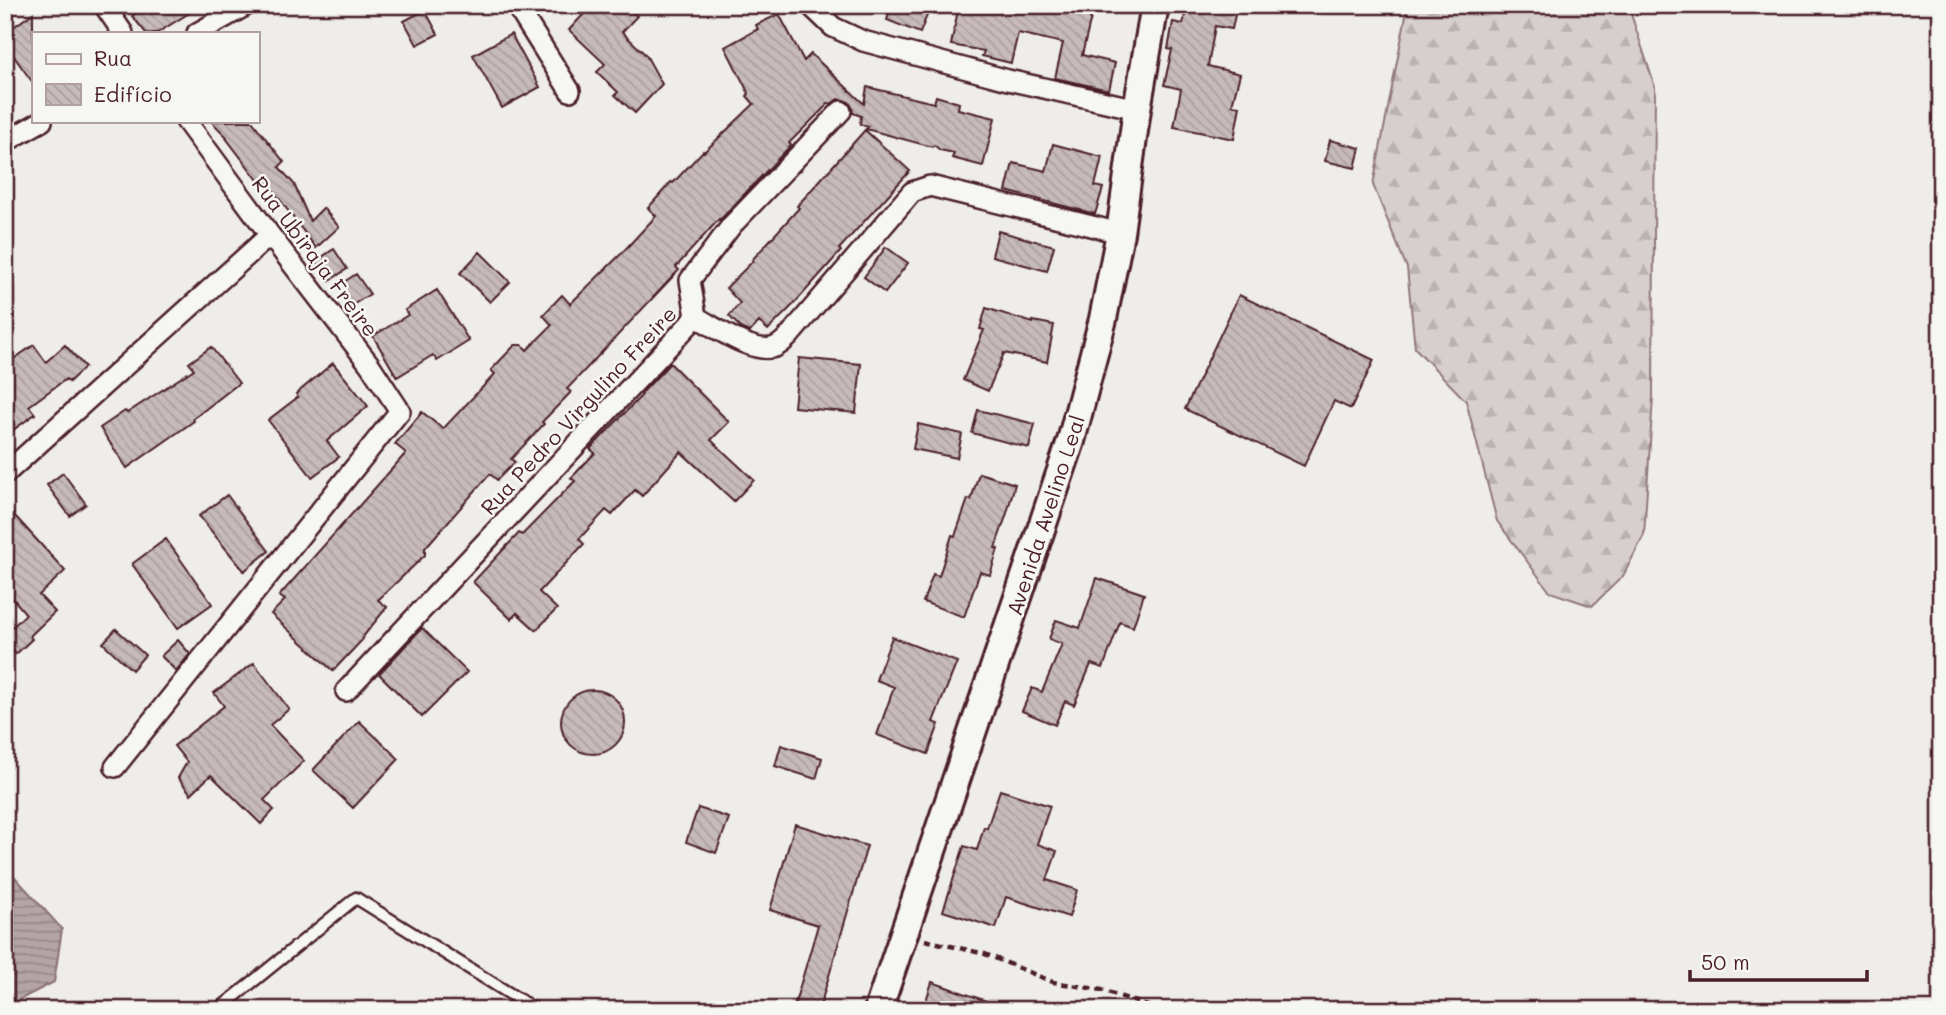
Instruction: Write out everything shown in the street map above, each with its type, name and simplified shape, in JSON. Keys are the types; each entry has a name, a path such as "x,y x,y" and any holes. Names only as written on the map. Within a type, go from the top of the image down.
{"main road":[{"name":"Avenida Avelino Leal","path":"878,1010 1071,441 1103,319 1120,233 1155,5"}],"street":[{"path":"104,5 123,32"},
{"path":"199,32 247,5"},
{"path":"516,5 570,91"},
{"path":"810,5 833,27 863,41 1008,80 1137,109"},
{"path":"696,317 690,280 733,225 841,111"},
{"path":"5,142 40,122"},
{"name":"Rua Ubiraja Freire","path":"115,767 400,411 370,365 187,122"},
{"name":"Rua Pedro Virgulino Freire","path":"346,691 696,317 760,349 776,347 789,336 912,192 930,187 1120,233"},
{"path":"5,474 270,235"}],"lane":[{"path":"218,1010 356,898 536,1010"}],"path":[{"path":"904,935 985,954 1053,982 1102,990 1159,1010"}],"green space":[{"path":"1408,5 1628,5 1655,87 1653,397 1644,535 1623,576 1592,606 1550,592 1497,521 1466,401 1415,348 1407,268 1373,185"}],"shaded area":[{"path":"5,866 62,929 54,982 9,1005 5,1002"}],"building":[{"path":"148,5 202,5 159,32 145,32 132,16"},
{"path":"592,5 626,5 637,16 622,32 646,55 662,84 635,113 615,95 618,92 597,72 605,64 569,30"},
{"path":"892,5 931,5 920,33 887,20"},
{"path":"959,5 1094,5 1082,55 1115,63 1109,90 1055,78 1063,43 1018,33 1011,63 982,56 984,51 951,45"},
{"path":"1187,5 1237,5 1232,29 1215,26 1208,66 1240,74 1232,105 1240,106 1234,139 1174,127 1181,89 1164,85 1172,50 1168,49 1173,22 1183,24"},
{"path":"425,10 438,34 417,45 404,21"},
{"path":"33,13 32,82 5,44 5,33"},
{"path":"779,14 804,61 811,54 864,104 867,87 934,103 936,96 959,103 958,109 995,118 983,166 952,158 954,153 940,150 934,145 932,147 866,129 868,127 860,124 861,116 853,113 849,102 838,99 829,103 719,219 676,267 679,270 567,389 571,392 511,459 515,462 497,480 490,474 425,548 425,555 378,600 387,607 363,639 333,671 271,614 285,600 279,596 406,453 395,444 422,412 443,429 495,374 491,370 515,345 522,345 527,350 552,325 543,315 562,295 570,304 620,255 656,216 648,208 671,182 754,104 747,96 749,94 725,47 758,29 756,25"},
{"path":"511,34 540,87 502,108 473,55"},
{"path":"212,122 253,122 284,162 279,167 294,184 310,221 323,208 339,227 316,248 265,180 261,184 227,137"},
{"path":"865,130 910,171 768,330 759,322 750,332 742,329 729,316 740,303 726,288 753,261 799,208 797,206"},
{"path":"1330,140 1360,148 1355,168 1325,161"},
{"path":"1053,144 1102,157 1095,186 1103,188 1095,214 1006,191 1013,163 1046,171"},
{"path":"998,231 1054,246 1047,271 992,256"},
{"path":"886,247 908,263 885,293 864,277"},
{"path":"334,249 347,269 329,281 316,261"},
{"path":"480,252 510,282 490,302 460,273"},
{"path":"356,274 370,294 351,306 338,286"},
{"path":"437,290 469,341 437,361 433,355 397,377 373,336 408,315 405,310"},
{"path":"1239,295 1374,360 1351,409 1334,401 1304,466 1185,409"},
{"path":"986,308 1033,323 1054,325 1047,362 1004,353 988,391 963,380 984,330 980,329"},
{"path":"34,345 46,362 65,345 85,367 69,382 66,379 29,406 35,414 13,430 5,419 5,365"},
{"path":"211,347 239,383 193,419 194,421 127,468 100,428 194,369 189,363"},
{"path":"799,358 861,364 856,413 794,407"},
{"path":"333,363 368,406 327,441 339,457 312,477 268,420 298,397 296,394"},
{"path":"670,363 729,422 711,440 754,480 734,501 681,452 642,496 635,490 612,515 606,510 579,539 584,544 539,592 557,609 536,630 517,613 511,619 473,582 519,533 522,535 575,481 571,478 595,453 590,449"},
{"path":"978,410 1035,424 1029,448 972,433"},
{"path":"918,424 962,434 957,458 913,449"},
{"path":"63,473 86,504 70,516 47,485"},
{"path":"979,473 1015,484 995,548 998,549 990,575 980,572 964,617 923,602 933,574 939,576 952,535 955,536 968,499 971,500"},
{"path":"227,495 269,551 244,571 199,516"},
{"path":"5,505 65,571 39,595 55,612 16,654 5,643 5,634 26,614 5,589"},
{"path":"166,539 212,604 178,628 132,564"},
{"path":"1097,578 1144,594 1133,627 1120,622 1103,668 1091,664 1074,705 1065,701 1055,725 1022,711 1032,688 1042,692 1062,644 1049,639 1056,620 1080,628"},
{"path":"422,628 467,672 422,717 379,674"},
{"path":"116,629 145,655 132,670 103,643"},
{"path":"892,637 957,662 933,722 939,724 928,754 877,735 894,687 876,680"},
{"path":"178,640 190,654 176,671 161,656"},
{"path":"254,663 289,709 270,725 304,761 264,800 274,810 261,824 211,775 191,794 178,778 187,762 174,746 224,706 214,693"},
{"path":"587,690 599,690 616,699 623,710 623,734 616,745 599,754 587,754 575,749 566,740 561,728 561,716 566,704 575,695"},
{"path":"359,721 399,759 353,808 313,770"},
{"path":"781,745 822,758 816,779 775,766"},
{"path":"1000,790 1050,806 1037,844 1057,851 1047,880 1077,890 1069,917 1006,897 996,928 943,911 964,846 977,850"},
{"path":"698,808 729,818 716,853 686,842"},
{"path":"795,824 867,846 819,1010 793,1010 818,925 770,910"},
{"path":"932,982 1004,1007 1003,1010 923,1010"}]}
